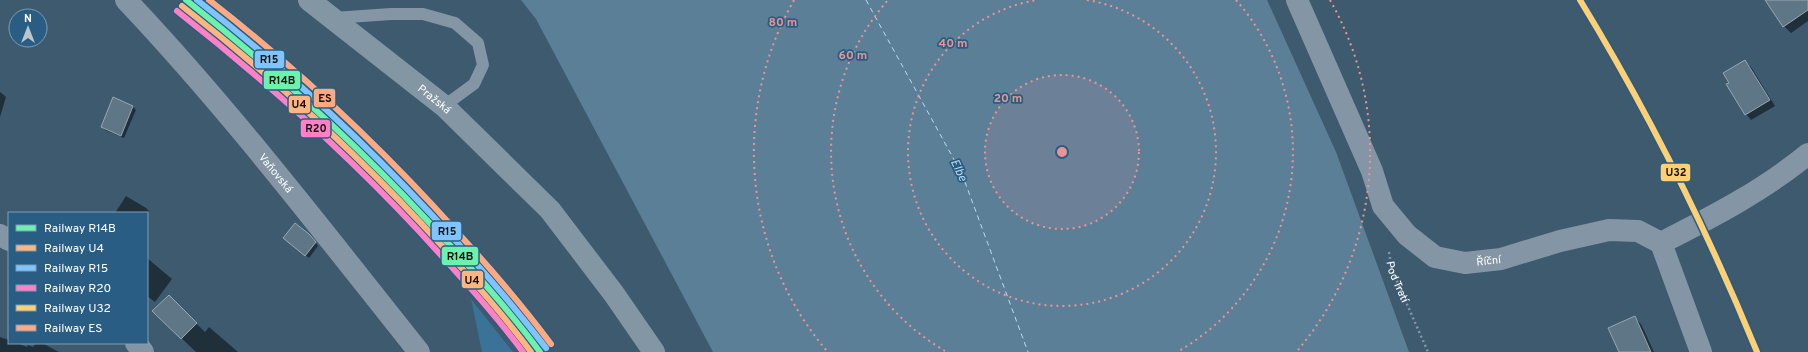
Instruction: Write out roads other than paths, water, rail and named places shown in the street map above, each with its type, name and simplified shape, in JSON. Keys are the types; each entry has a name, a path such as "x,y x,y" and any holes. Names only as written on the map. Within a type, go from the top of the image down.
{"main road":[{"name":"Pražská","path":"309,0 334,18 444,106 550,210 614,294 654,352"}],"street":[{"name":"Vaňovská","path":"126,0 185,63 309,213 419,352"},
{"name":"Říční","path":"1297,0 1372,172 1383,206 1407,235 1435,257 1465,263 1501,259 1560,241 1609,230 1638,231 1661,243"},
{"path":"1701,352 1661,243 1731,207 1794,166 1808,154"},
{"path":"137,344 143,352"}],"lane":[{"path":"334,18 391,14 423,14 455,24 478,43 483,65 474,84 444,106"}],"water":[{"name":"Elbe","path":"521,0 1267,0 1336,152 1409,352 713,352 536,19"}],"rail line":[{"name":"R14B","path":"186,0 289,86 387,178 484,283 540,352"},
{"name":"R15","path":"197,0 232,27 298,84 394,175 478,265 546,348"},
{"name":"ES","path":"209,0 275,54 370,140 429,201 494,274 529,315 551,344"},
{"name":"U32","path":"1580,0 1630,86 1676,173 1718,261 1757,352"},
{"name":"U4","path":"182,6 285,91 382,183 444,248 500,312 531,352"},
{"name":"R20","path":"177,11 212,39 313,126 378,188 471,289 523,352"}]}
